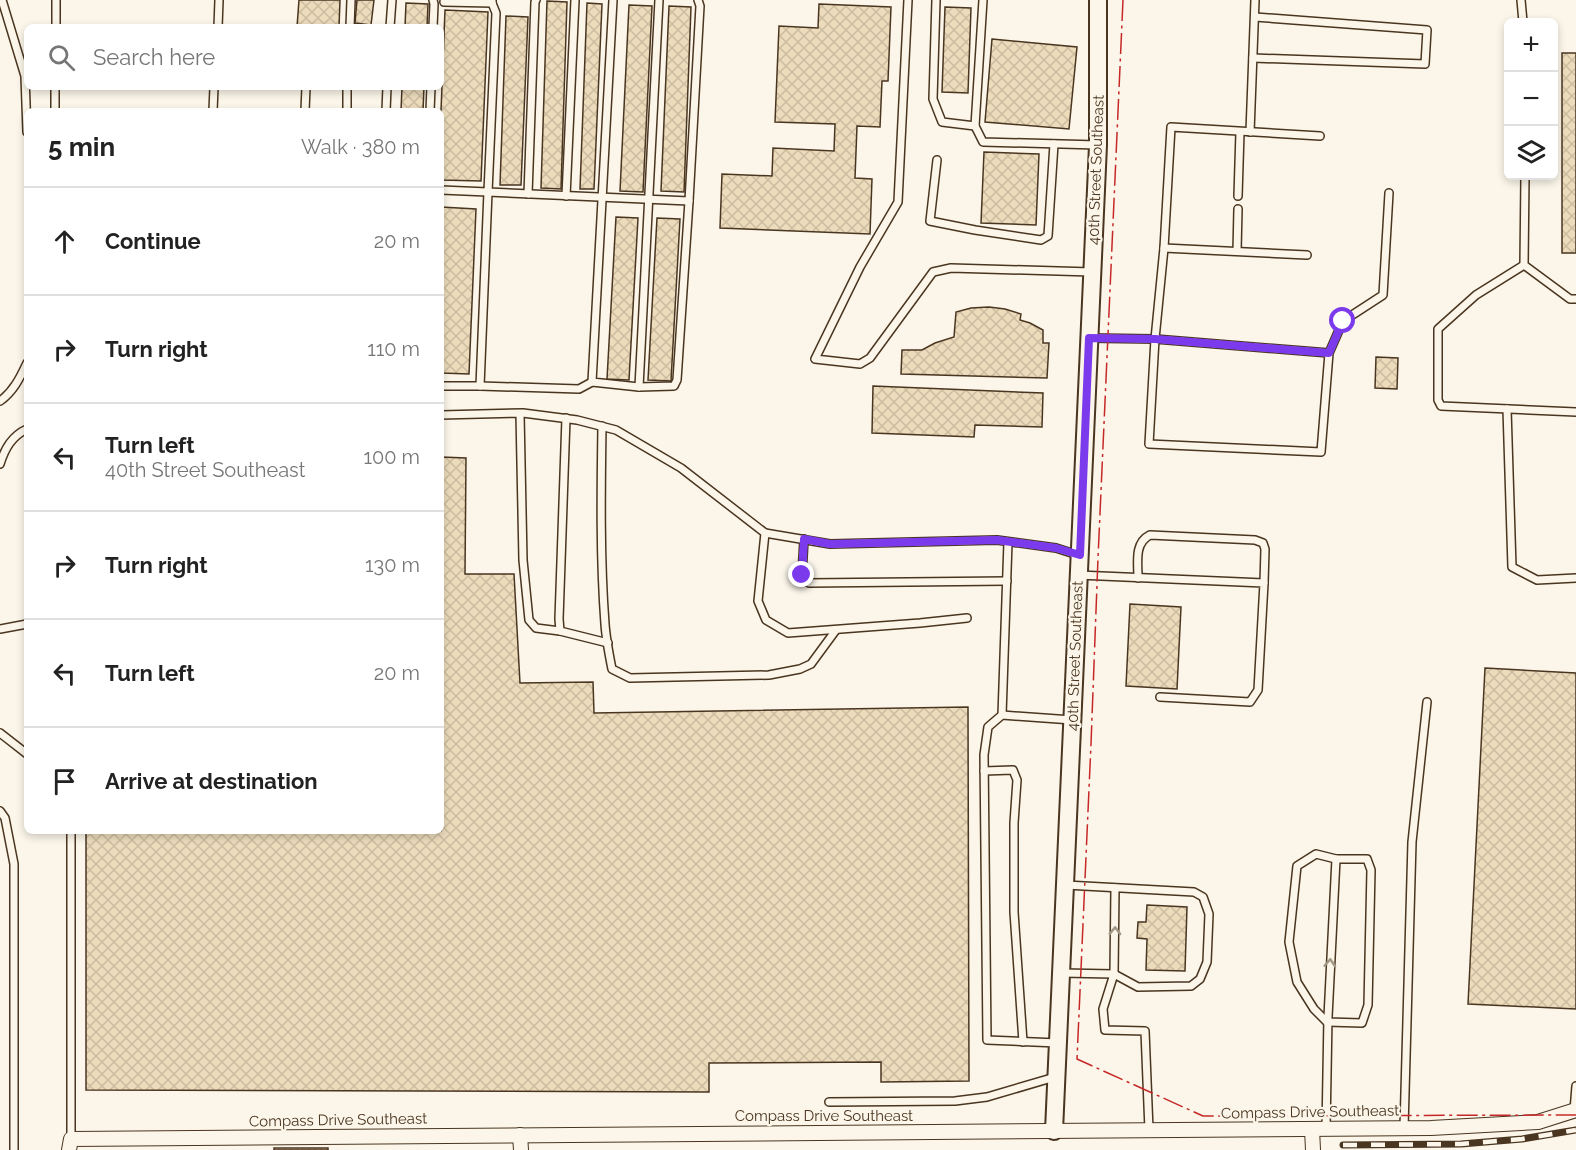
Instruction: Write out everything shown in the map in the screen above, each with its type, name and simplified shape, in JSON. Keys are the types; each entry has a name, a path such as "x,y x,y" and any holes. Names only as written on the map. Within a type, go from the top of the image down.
{"street":[{"name":"40th Street Southeast","path":"1054,1131 1098,145 1098,0"},
{"name":"Compass Drive Southeast","path":"70,1145 520,1135 1404,1128 1538,1122 1575,1111"},
{"path":"1313,1150 1319,1129"},
{"path":"520,1135 521,1150"}],"lane":[{"path":"2,0 24,73"},
{"path":"56,0 56,24"},
{"path":"218,24 219,0"},
{"path":"350,24 351,0"},
{"path":"390,24 392,0"},
{"path":"433,0 433,24"},
{"path":"528,194 536,0"},
{"path":"566,196 575,0"},
{"path":"592,382 613,0"},
{"path":"639,387 659,0"},
{"path":"444,386 579,389 592,382 639,387 674,386 677,380 700,6 698,0"},
{"path":"908,0 898,202 860,267 815,358 860,364 870,358 933,272 951,268 1092,272"},
{"path":"936,0 933,99 942,122 975,126"},
{"path":"983,0 975,126 983,142 1098,145"},
{"path":"1250,132 1256,0"},
{"path":"1521,0 1523,18"},
{"path":"444,2 492,1 496,14 480,386"},
{"path":"1253,58 1425,64 1426,30 1255,17"},
{"path":"26,90 26,108"},
{"path":"55,108 56,90"},
{"path":"213,108 214,90"},
{"path":"305,108 306,90"},
{"path":"347,90 347,108"},
{"path":"386,108 387,90"},
{"path":"430,108 431,90"},
{"path":"1320,136 1171,127 1149,444 1321,452 1329,353 1343,321 1383,295 1389,193"},
{"path":"1238,196 1240,132"},
{"path":"937,160 930,221 1041,240 1048,236 1054,144"},
{"path":"1524,265 1525,180"},
{"path":"444,190 688,201"},
{"path":"1237,251 1238,209"},
{"path":"1164,248 1307,255"},
{"path":"1524,265 1570,299 1576,299"},
{"path":"1524,265 1476,296 1438,329 1438,400 1441,406 1576,412"},
{"path":"1089,338 1155,339 1329,353"},
{"path":"0,402 20,379 24,370"},
{"path":"1507,409 1512,567 1537,580 1576,578"},
{"path":"444,416 520,414 566,418 616,430 681,468 765,533 830,544 997,540 1056,548 1080,555"},
{"path":"520,414 523,560 529,620 536,628 560,631 608,643"},
{"path":"560,631 566,418"},
{"path":"602,426 601,526 605,626 612,669 630,678 770,675 800,669 811,664 836,630"},
{"path":"0,464 3,452 17,434 24,430"},
{"path":"765,533 758,601 766,620 788,633 967,618"},
{"path":"1138,578 1139,546 1143,538 1150,535 1255,540 1263,543 1265,549 1258,690 1250,702 1160,697"},
{"path":"804,539 802,575 809,584 1006,581"},
{"path":"1002,715 1008,542"},
{"path":"1078,575 1264,583"},
{"path":"0,629 24,625"},
{"path":"1404,1128 1412,842 1427,702"},
{"path":"1058,1043 987,1040 984,755 988,727 1002,715 1072,720"},
{"path":"0,733 24,752"},
{"path":"984,771 1013,770 1017,780 1014,823 1014,912 1023,1042"},
{"path":"0,811 5,818 14,864 14,1150"},
{"path":"70,1145 71,834"},
{"path":"1316,854 1336,859 1367,859 1371,870 1368,1005 1362,1023 1327,1022 1314,1009 1297,982 1289,942 1297,866 1316,854"},
{"path":"1319,1129 1336,859"},
{"path":"1062,973 1114,974 1138,987 1191,986 1200,979 1207,962 1209,914 1203,897 1194,892 1066,885"},
{"path":"1115,888 1114,974 1103,1009 1105,1030 1145,1031 1149,1130"},
{"path":"829,1102 955,1101 987,1096 1057,1077"},
{"path":"1575,1111 1576,1086"}],"building":[{"path":"299,0 340,0 339,24 297,24"},
{"path":"357,0 374,0 371,24 355,23"},
{"path":"547,1 567,2 561,189 541,188"},
{"path":"406,3 428,4 427,24 405,24"},
{"path":"587,3 602,4 594,189 580,189"},
{"path":"819,4 891,7 888,81 882,81 880,127 857,126 855,178 872,179 870,234 720,228 722,174 772,176 773,148 834,151 835,124 775,122 779,26 818,28"},
{"path":"629,5 652,6 643,192 620,191"},
{"path":"669,6 691,7 684,192 661,191"},
{"path":"945,7 971,8 968,93 942,92"},
{"path":"445,10 488,12 481,181 444,180 444,108 441,108 442,90 444,90"},
{"path":"506,16 528,17 521,185 500,185"},
{"path":"992,39 1077,47 1069,129 985,122"},
{"path":"1562,53 1576,53 1576,253 1562,253"},
{"path":"402,90 424,90 423,108 401,108"},
{"path":"984,152 1039,154 1036,225 981,223"},
{"path":"444,207 476,209 469,374 444,373"},
{"path":"616,217 638,218 629,380 607,379"},
{"path":"657,218 680,219 671,381 648,380"},
{"path":"989,307 1021,314 1020,320 1043,330 1043,343 1049,343 1047,378 901,374 902,350 922,350 954,337 956,312"},
{"path":"1376,357 1398,358 1397,389 1375,388"},
{"path":"873,386 1043,393 1042,427 975,425 974,437 872,433"},
{"path":"444,457 466,458 465,574 514,574 520,683 593,682 594,713 968,707 969,1081 881,1082 881,1062 709,1063 709,1092 86,1090 86,834 444,834"},
{"path":"1130,604 1181,607 1177,689 1126,686"},
{"path":"1485,668 1576,673 1576,1009 1468,1004"},
{"path":"1147,905 1187,907 1185,971 1146,970 1147,939 1137,938 1138,922 1146,922"},
{"path":"274,1148 328,1148 328,1150 274,1150"}],"railway":[{"path":"1343,1145 1461,1144 1522,1139 1576,1130"}],"power":[{"path":"1123,0 1077,1059 1203,1116 1576,1115"}],"route":[{"path":"802,575 804,539 830,544 997,540 1056,548 1080,555 1089,338 1155,339 1329,353 1343,321"}]}
